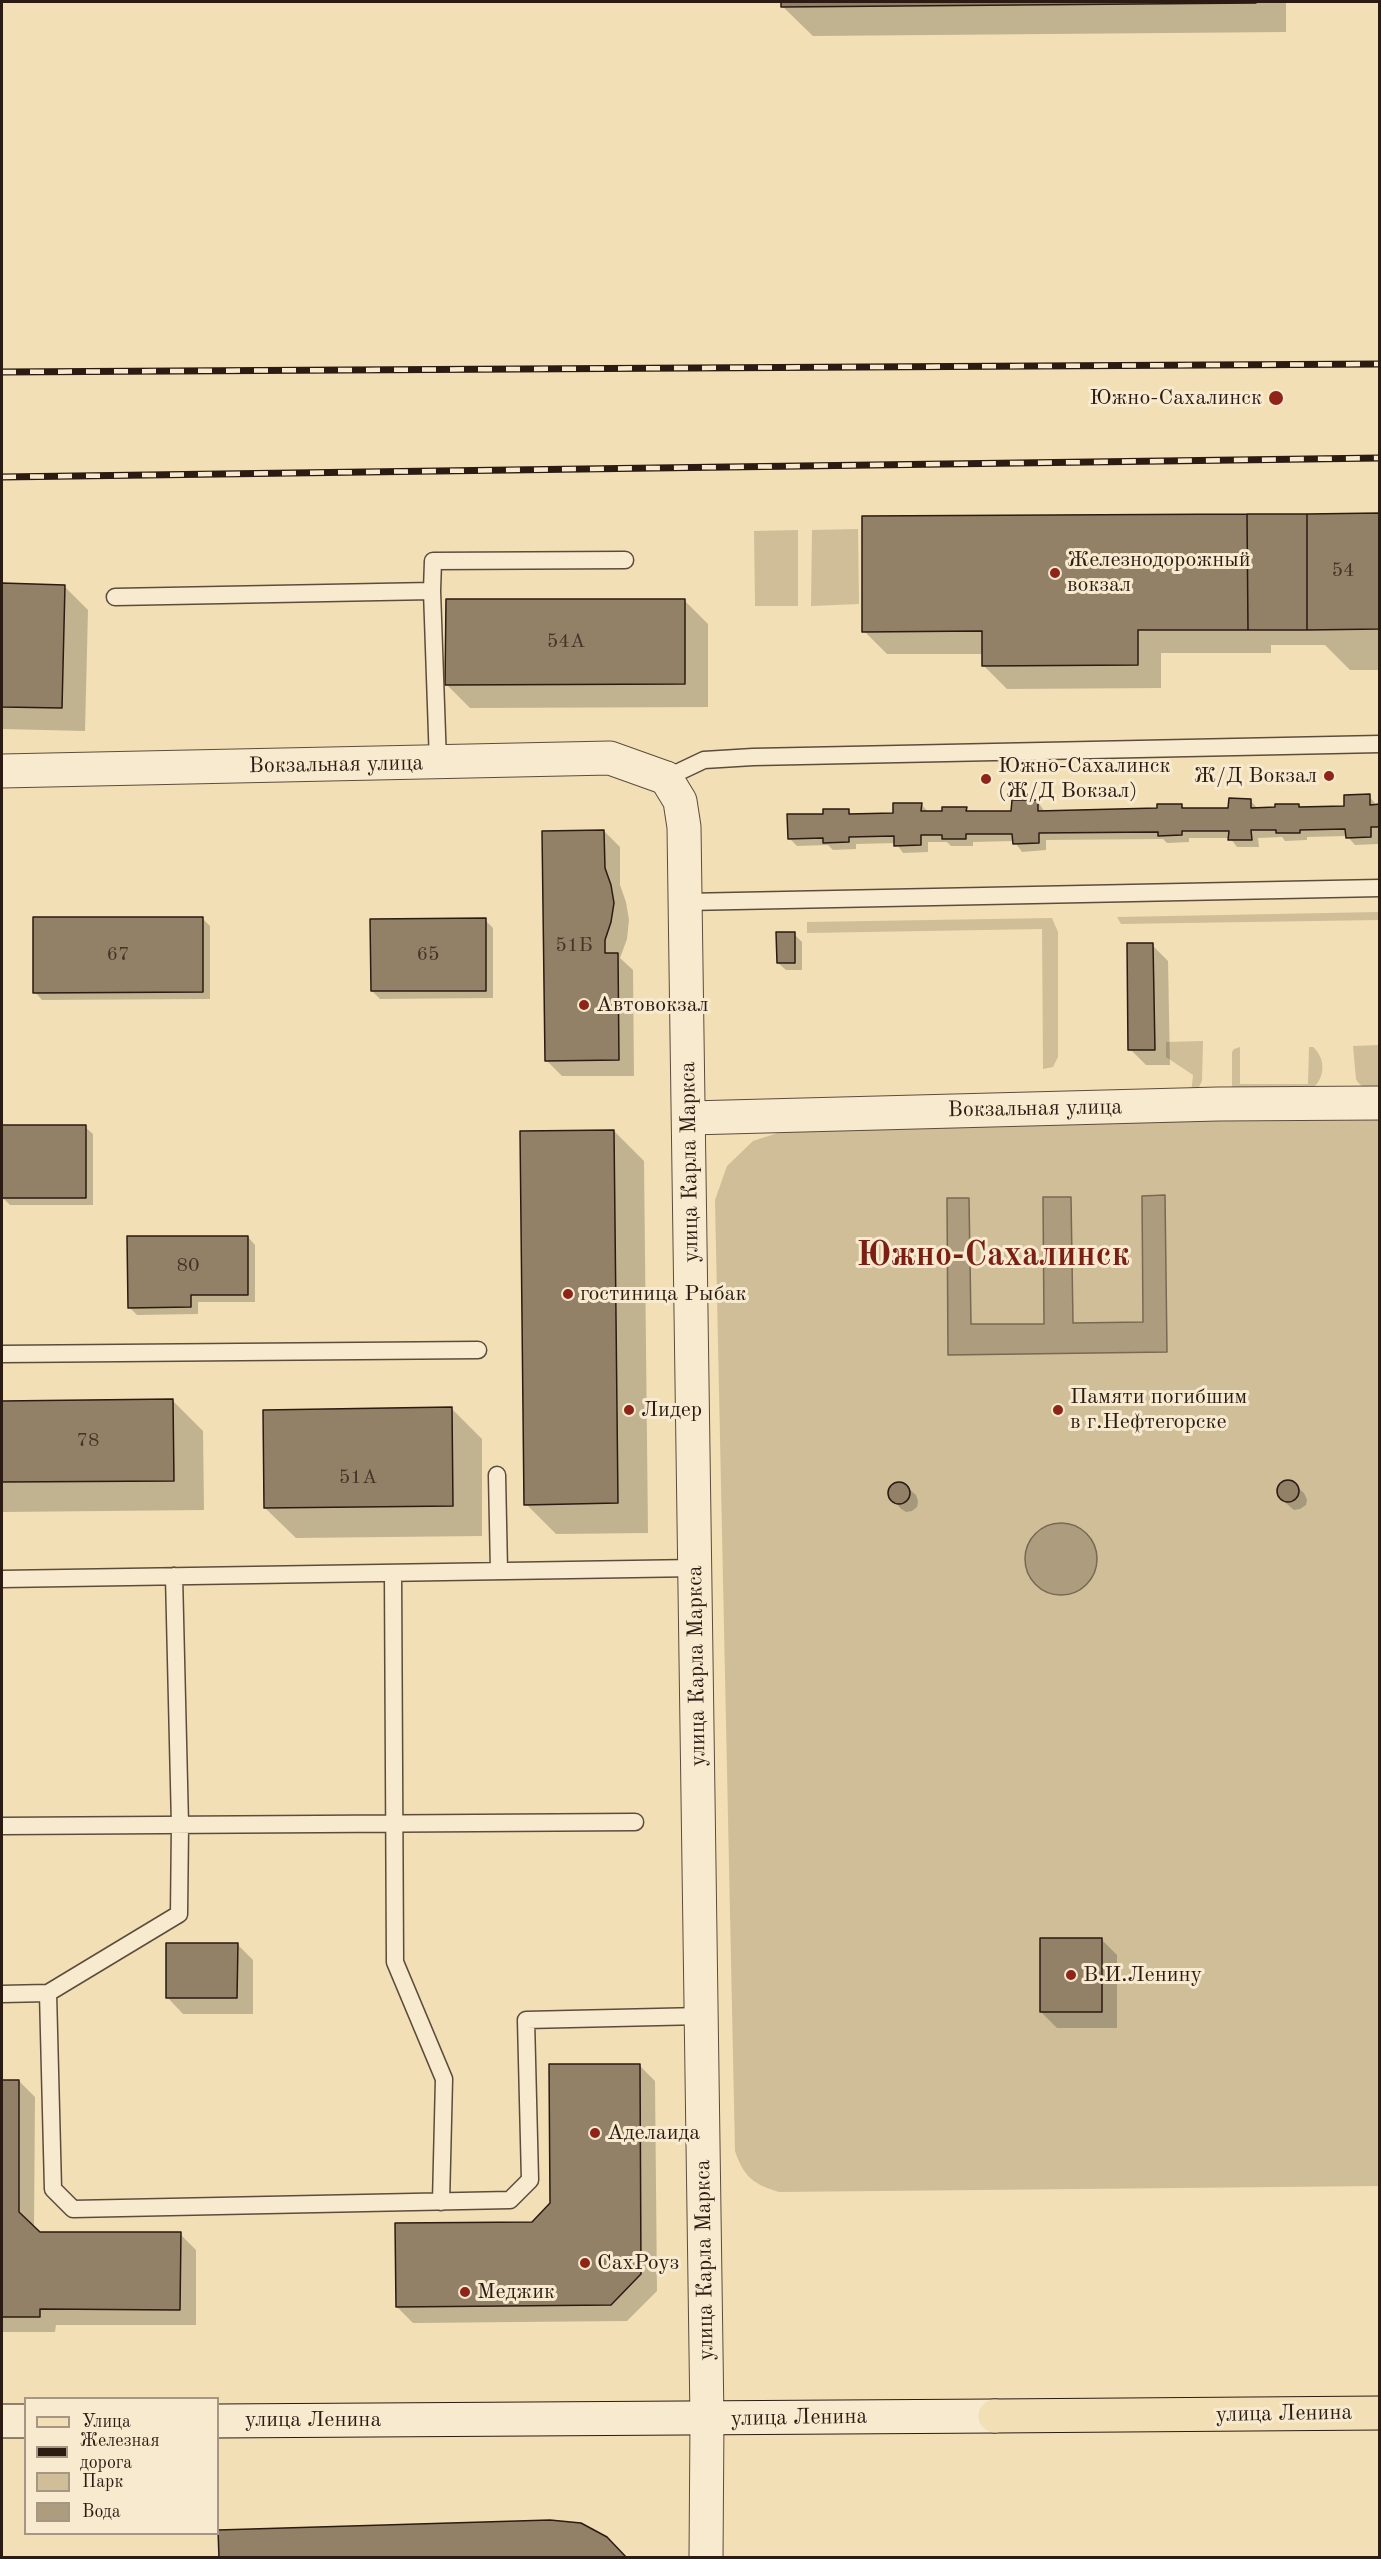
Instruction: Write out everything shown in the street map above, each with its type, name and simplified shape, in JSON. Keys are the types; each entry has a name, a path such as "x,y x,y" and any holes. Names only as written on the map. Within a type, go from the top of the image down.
{"main road":[{"name":"улица Ленина","path":"995,2416 1380,2413"}],"street":[{"name":"Вокзальная улица","path":"2,771 610,758 666,778"},
{"name":"улица Карла Маркса","path":"666,778 680,801 682,810 686,902 707,2419 706,2558"},
{"name":"Вокзальная улица","path":"690,1118 1380,1102"},
{"name":"улица Ленина","path":"219,2421 995,2416"},
{"path":"2,2421 24,2421"}],"lane":[{"path":"438,763 433,561 625,560"},
{"path":"115,597 432,591"},
{"path":"666,778 704,760 753,757 1380,744"},
{"path":"686,902 1380,888"},
{"path":"2,1354 478,1350"},
{"path":"497,1475 499,1571"},
{"path":"2,1579 696,1568"},
{"path":"393,1573 395,1962 444,2079 441,2202"},
{"path":"2,1994 48,1993 179,1914 180,1826 174,1576"},
{"path":"2,1826 635,1822"},
{"path":"48,1993 53,2189 73,2209 510,2200 530,2180 526,2020 702,2016"}],"green space":[{"path":"858,529 859,604 811,606 812,530"},
{"path":"798,530 798,606 755,606 754,531"},
{"path":"1379,912 1379,920 1121,924 1117,917"},
{"path":"1052,918 1058,932 1058,1057 1053,1067 1043,1069 1042,929 807,933 807,922"},
{"path":"1203,1041 1202,1081 1197,1091 1191,1094 1193,1075 1166,1057 1166,1042"},
{"path":"1379,1045 1379,1088 1366,1087 1356,1079 1353,1046"},
{"path":"1240,1047 1240,1084 1308,1084 1309,1047 1313,1047 1321,1058 1321,1076 1310,1090 1234,1091 1232,1052"},
{"path":"1379,1116 1379,2186 779,2192 762,2186 746,2173 735,2151 715,1200 727,1166 753,1141 787,1130"}],"water":[{"path":"1165,1195 1167,1352 948,1355 947,1198 969,1198 971,1324 1044,1324 1043,1197 1071,1197 1073,1323 1143,1322 1142,1196"},
{"path":"1054,1523 1068,1523 1087,1533 1097,1552 1097,1566 1087,1585 1068,1595 1054,1595 1035,1585 1025,1566 1025,1552 1035,1533"}],"building":[{"path":"781,2 1256,2 1256,3 781,7"},
{"path":"1380,513 1380,629 1307,630 1307,514"},
{"name":"Железнодорожный вокзал","path":"1247,514 1248,630 1138,630 1138,665 982,666 982,631 862,632 862,516"},
{"path":"1247,514 1307,514 1307,630 1248,630"},
{"path":"2,583 65,585 62,708 2,707"},
{"path":"446,599 685,599 685,684 445,685"},
{"path":"1370,794 1370,805 1380,804 1380,827 1371,827 1371,837 1346,838 1345,829 1300,830 1300,833 1251,830 1252,840 1228,840 1229,831 1182,831 1182,835 1158,836 1158,832 1039,833 1039,843 1013,844 1012,834 966,834 966,839 942,839 942,835 921,835 921,845 894,846 894,836 849,837 849,842 823,843 823,838 788,839 787,814 823,814 823,809 849,809 849,814 893,813 893,803 922,803 921,811 942,811 942,807 967,807 966,811 1011,811 1012,800 1038,800 1038,811 1157,808 1157,804 1182,804 1182,808 1228,808 1229,798 1251,799 1251,808 1275,807 1275,804 1299,804 1299,807 1344,806 1344,795"},
{"path":"604,830 605,868 614,903 605,940 605,953 618,953 619,1060 545,1061 542,831"},
{"path":"33,917 203,917 203,992 33,993"},
{"path":"486,918 486,991 371,991 370,919"},
{"path":"776,932 795,932 795,963 777,963"},
{"path":"1127,943 1153,943 1155,1050 1128,1050"},
{"path":"2,1125 86,1125 86,1198 2,1198"},
{"path":"614,1130 618,1503 524,1505 520,1131"},
{"path":"127,1236 248,1236 248,1295 191,1295 191,1307 128,1308"},
{"path":"173,1399 174,1481 2,1482 2,1401"},
{"path":"452,1407 453,1506 264,1508 263,1410"},
{"path":"1288,1480 1296,1483 1299,1491 1296,1499 1288,1502 1280,1499 1277,1491 1280,1483"},
{"path":"899,1482 907,1485 910,1493 907,1501 899,1504 891,1501 888,1493 891,1485"},
{"name":"В.И.Ленину","path":"1040,1938 1102,1938 1102,2012 1040,2012"},
{"path":"166,1943 238,1943 237,1998 166,1998"},
{"name":"Аделаида","path":"549,2064 640,2064 641,2274 611,2305 396,2307 395,2223 532,2222 550,2203"},
{"path":"2,2080 19,2080 19,2212 40,2232 181,2232 180,2310 40,2309 40,2317 2,2317"},
{"path":"550,2520 581,2523 607,2537 627,2558 219,2558 219,2530"}],"railway":[{"path":"2,372 1380,364"},
{"path":"2,477 1380,458"}],"place":[{"name":"Южно-Сахалинск","path":"1276,398"},
{"name":"Железнодорожный вокзал","path":"1055,573"},
{"name":"Ж/Д Вокзал","path":"1329,776"},
{"name":"Южно-Сахалинск (Ж/Д Вокзал)","path":"986,779"},
{"name":"Автовокзал","path":"584,1005"},
{"name":"гостиница Рыбак","path":"568,1294"},
{"name":"Лидер","path":"629,1410"},
{"name":"Памяти погибшим в г.Нефтегорске","path":"1058,1410"},
{"name":"В.И.Ленину","path":"1071,1975"},
{"name":"Аделаида","path":"595,2133"},
{"name":"СахРоуз","path":"585,2263"},
{"name":"Меджик","path":"465,2292"}],"district":[{"name":"Южно-Сахалинск","path":"993,1256"}]}
